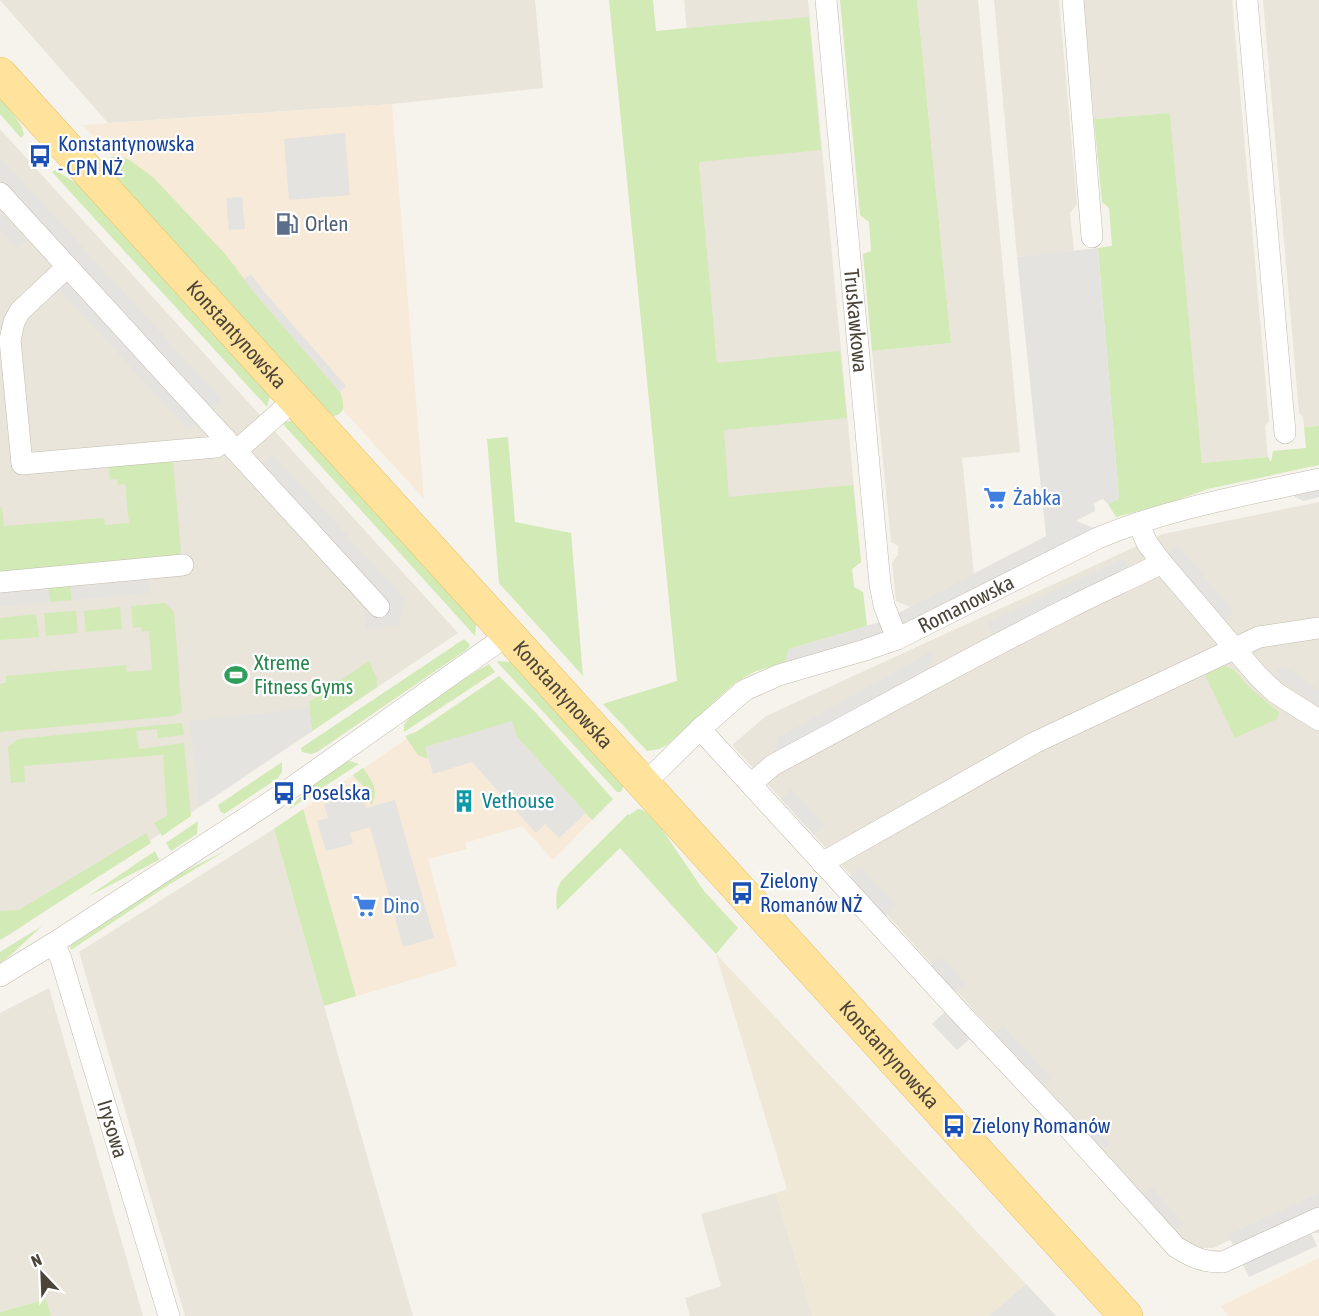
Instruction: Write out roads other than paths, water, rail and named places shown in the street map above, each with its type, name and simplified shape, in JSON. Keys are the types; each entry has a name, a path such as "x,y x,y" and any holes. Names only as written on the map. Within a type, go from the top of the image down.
{"main road":[{"name":"Konstantynowska","path":"0,74 1126,1316"}],"street":[{"name":"Truskawkowa","path":"826,0 880,584 884,605 897,639"},
{"path":"1072,0 1092,237"},
{"path":"1247,0 1285,433"},
{"path":"0,193 379,607"},
{"path":"67,267 20,311 14,322 10,340 21,464 230,444 295,399"},
{"name":"Romanowska","path":"644,784 700,729 746,690 761,682 897,639 1098,538 1138,523 1215,502 1319,479"},
{"path":"1138,523 1147,543 1162,563 1258,676 1276,693 1319,720"},
{"path":"750,784 773,765 948,671 1068,608 1162,563"},
{"path":"0,582 183,565"},
{"path":"822,863 1034,743 1259,637 1319,628"},
{"path":"0,976 284,793 509,634"},
{"path":"700,729 1176,1247 1194,1258 1223,1262 1319,1218"},
{"name":"Irysowa","path":"54,943 61,959 169,1316"}],"place":[{"name":"Konstantynowska - CPN NŻ","path":"40,156"},
{"name":"Orlen","path":"287,224"},
{"name":"Żabka","path":"995,498"},
{"name":"Xtreme Fitness Gyms","path":"236,675"},
{"name":"Poselska","path":"284,793"},
{"name":"Vethouse","path":"464,801"},
{"name":"Zielony Romanów NŻ","path":"742,893"},
{"name":"Dino","path":"365,906"},
{"name":"Zielony Romanów","path":"954,1126"}]}
